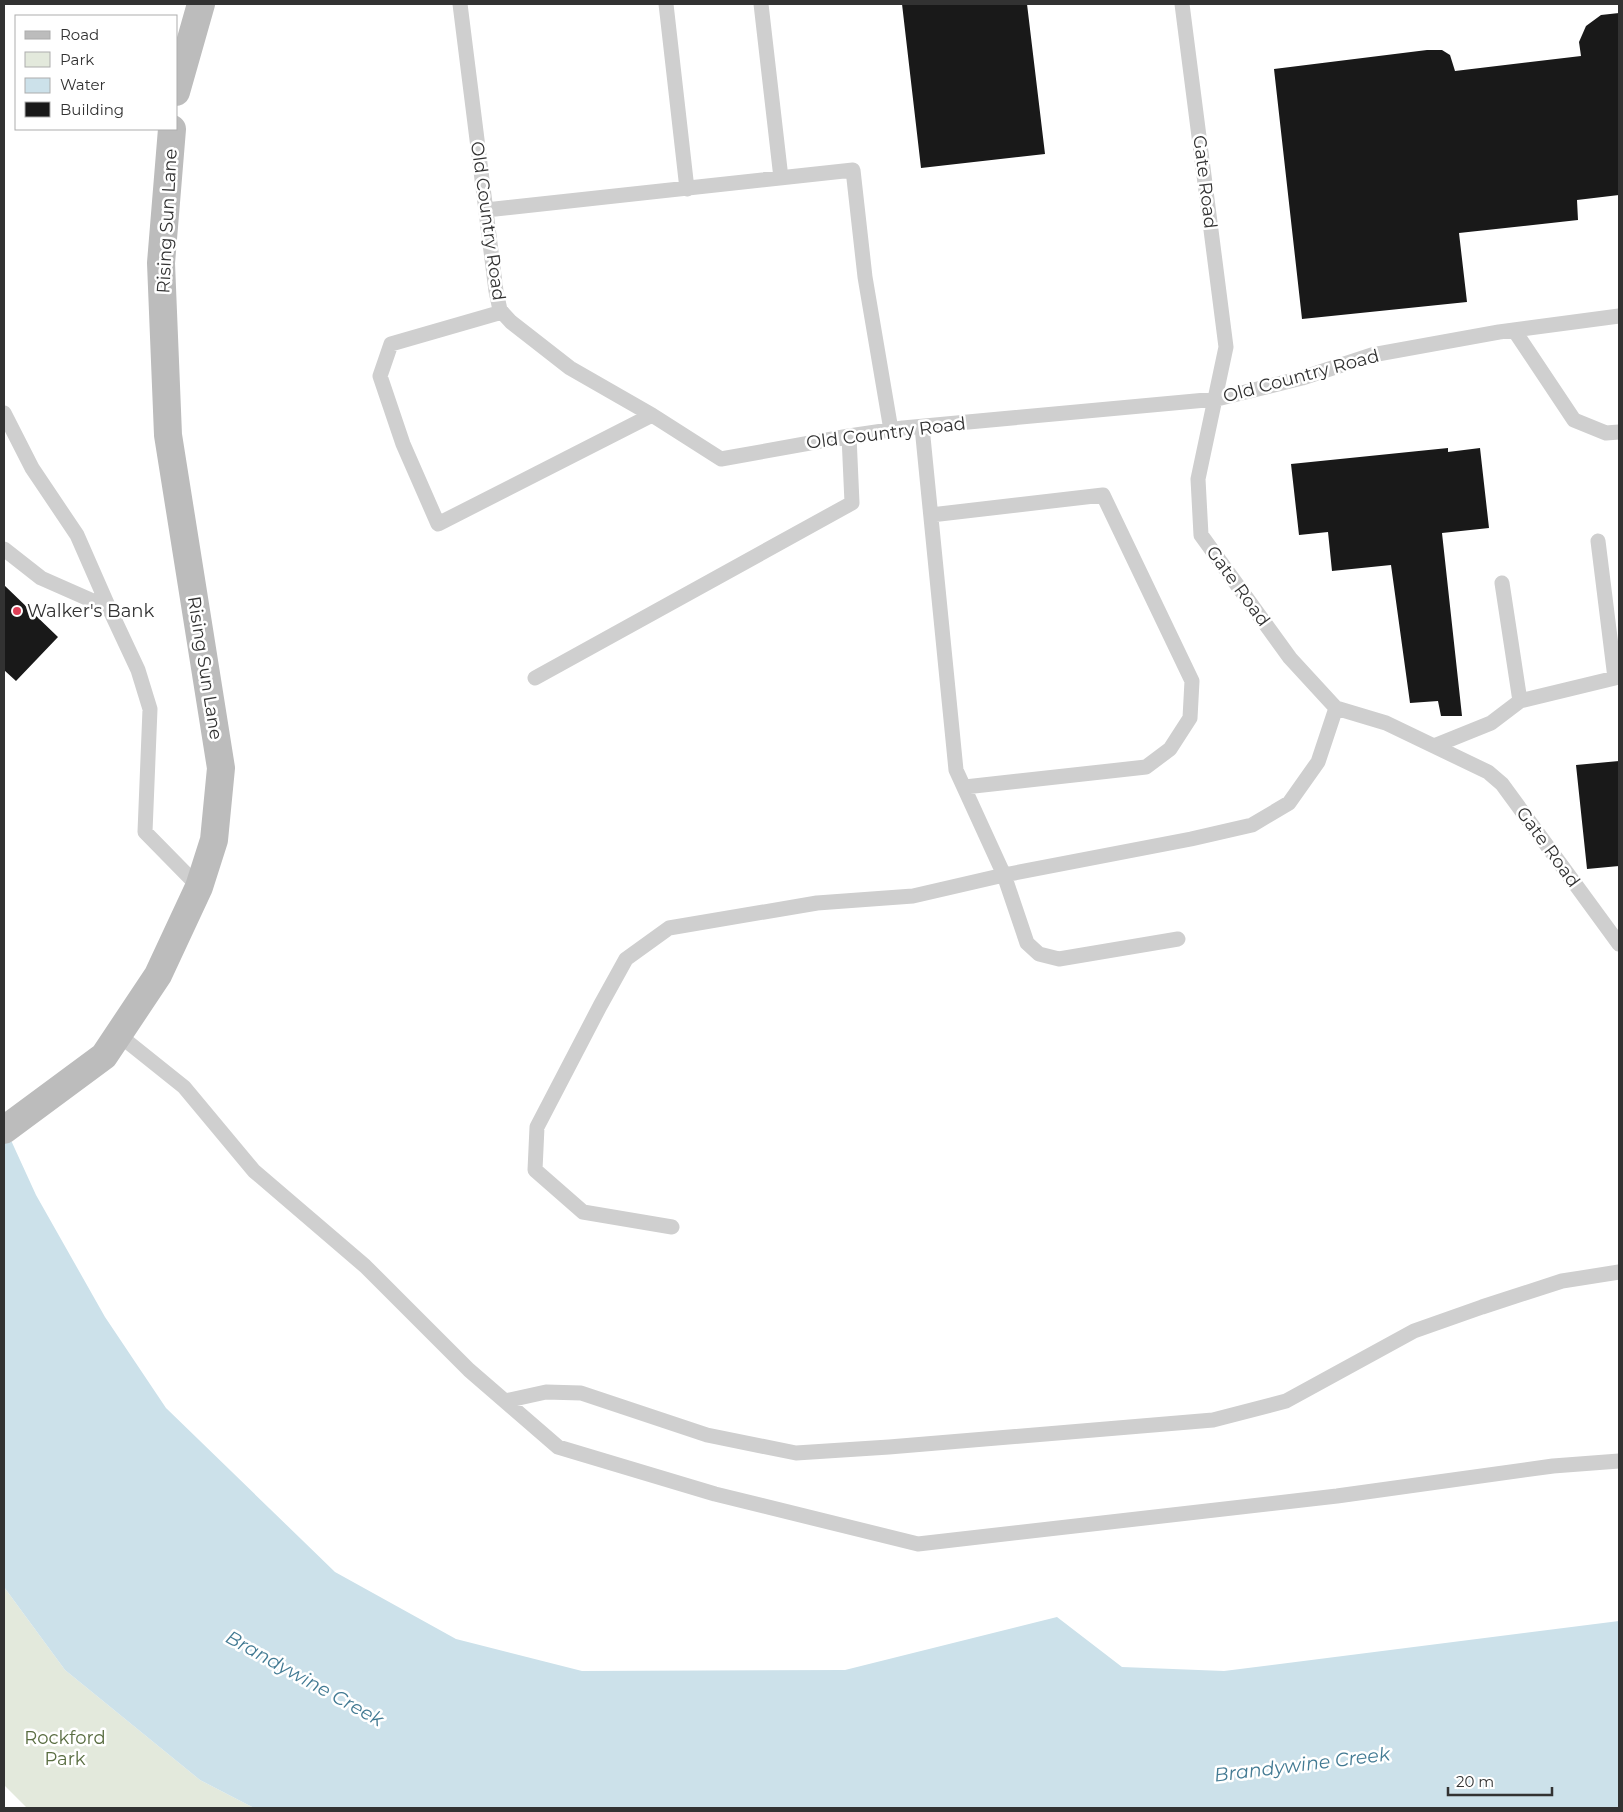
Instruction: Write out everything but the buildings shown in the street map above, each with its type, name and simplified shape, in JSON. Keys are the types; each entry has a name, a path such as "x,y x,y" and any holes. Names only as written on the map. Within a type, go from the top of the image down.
{"street":[{"path":"178,85 201,4"},
{"name":"Rising Sun Lane","path":"11,1125 104,1056 119,1035 158,975 199,887 214,840 220,768 168,435 161,263 172,130"}],"lane":[{"name":"Old Country Road","path":"460,4 496,291 502,312 526,336 570,368 652,415 721,459 890,430 1216,399 1302,378 1372,355 1514,330 1619,316"},
{"path":"666,4 687,189"},
{"path":"761,4 781,178"},
{"name":"Gate Road","path":"1182,4 1226,347 1198,479 1201,535 1290,658 1336,708 1386,723 1488,772 1502,784 1619,944"},
{"path":"486,210 854,170 865,277 890,430"},
{"path":"502,312 391,344 380,376 403,444 438,524 652,415"},
{"path":"1514,330 1574,420 1606,433 1619,432"},
{"path":"4,413 32,468 78,535 108,608 138,670 150,709 145,832 199,887"},
{"path":"922,427 956,770 1004,876 1027,943 1039,954 1059,959 1178,939"},
{"path":"535,678 852,504 849,436"},
{"path":"931,515 1103,495 1192,681 1190,718 1170,749 1146,768 965,788"},
{"path":"1434,746 1491,723 1520,701 1616,678 1598,542"},
{"path":"4,549 41,578 108,608"},
{"path":"1502,583 1520,701"},
{"path":"672,1227 583,1212 535,1170 537,1127 626,959 669,928 816,903 913,896 1252,825 1289,803 1318,762 1336,708"},
{"path":"119,1035 184,1088 254,1171 366,1266 469,1370 558,1447 715,1494 918,1544 1337,1496 1552,1466 1619,1461"},
{"path":"505,1401 546,1392 581,1394 707,1435 796,1453 1212,1420 1286,1401 1414,1331 1562,1282 1619,1272"}],"green space":[{"name":"Rockford Park","path":"4,1587 65,1670 200,1780 254,1808 27,1808 4,1785"}],"water":[{"name":"Brandywine Creek","path":"4,1125 36,1195 105,1317 166,1408 335,1572 456,1639 582,1671 845,1670 1057,1617 1122,1667 1224,1671 1619,1621 1619,1808 254,1808 200,1780 65,1670 4,1587"}],"place":[{"name":"Walker's Bank","path":"17,611"}]}
